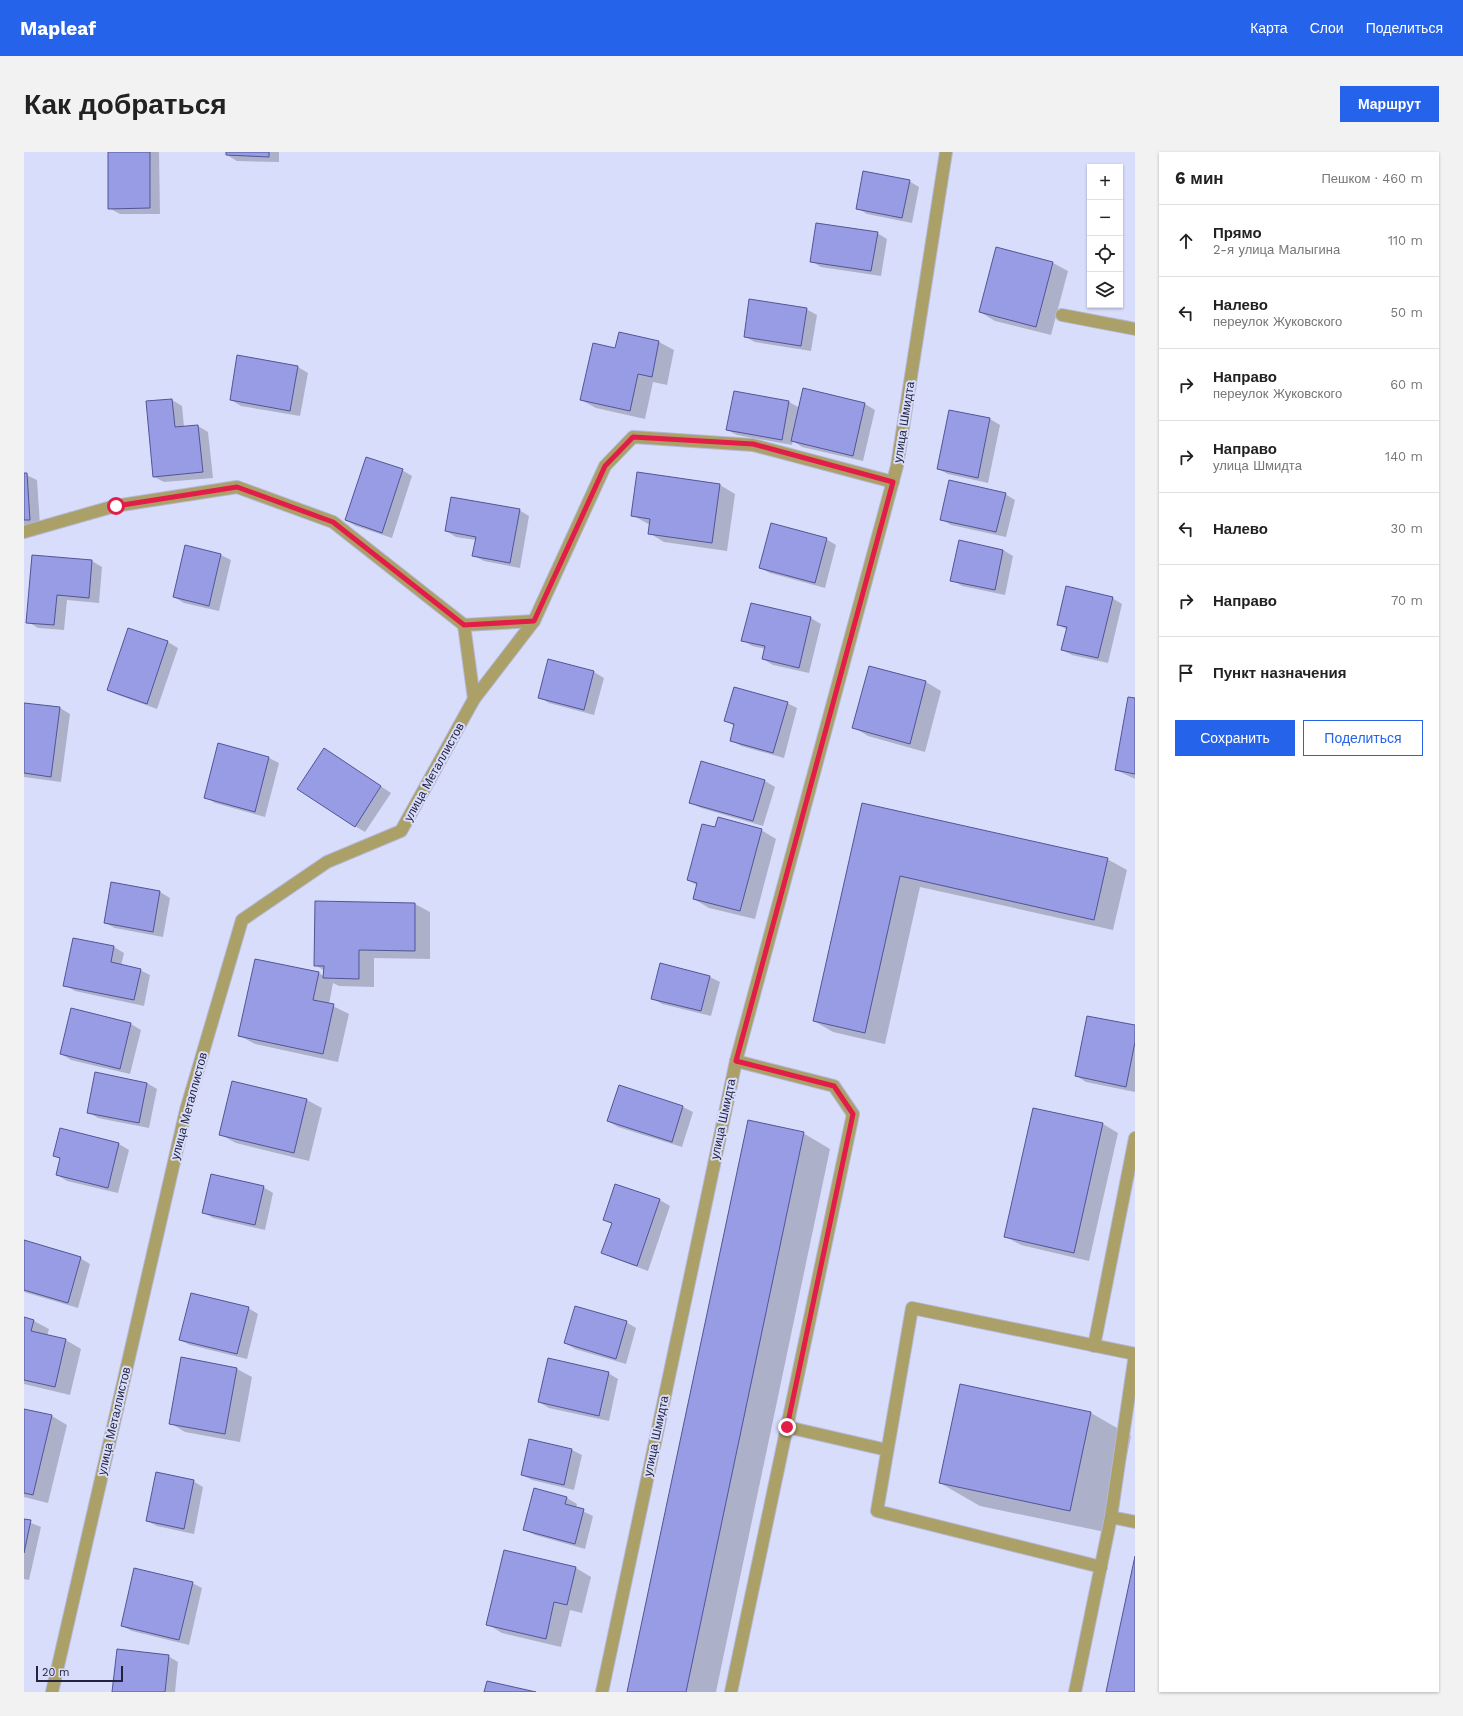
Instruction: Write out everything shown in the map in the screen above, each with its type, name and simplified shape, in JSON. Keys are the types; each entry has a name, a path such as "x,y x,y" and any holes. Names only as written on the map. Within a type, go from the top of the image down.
{"street":[{"name":"улица Шмидта","path":"602,1692 736,1061 897,466 946,152"},
{"path":"1062,315 1135,329"},
{"name":"улица Металлистов","path":"52,1692 186,1110 242,920 327,862 401,831 474,699 534,621 605,466 633,437 753,444 893,482"},
{"path":"24,532 116,506 237,487 333,522 464,625 534,621"},
{"path":"464,625 474,699"},
{"path":"731,1692 853,1114 834,1086 736,1061"},
{"path":"1094,1346 1135,1138"},
{"path":"1075,1692 1101,1567 1111,1517 1135,1354 912,1308 877,1511 1101,1567"},
{"path":"787,1427 887,1450"},
{"path":"1111,1517 1135,1522"}],"building":[{"path":"108,152 150,152 150,208 108,209"},
{"path":"226,152 269,152 269,157 226,155"},
{"path":"863,171 910,180 902,218 856,209"},
{"path":"816,223 878,232 871,271 810,262"},
{"path":"996,247 1053,262 1036,327 979,312"},
{"path":"749,299 807,308 801,346 744,337"},
{"path":"619,332 659,341 652,377 638,374 630,411 580,400 593,343 615,348"},
{"path":"237,355 298,366 290,411 230,400"},
{"path":"803,388 865,403 853,456 791,441"},
{"path":"734,391 789,401 782,440 726,430"},
{"path":"172,399 175,427 198,425 203,472 153,477 146,401"},
{"path":"949,410 990,418 978,478 937,469"},
{"path":"366,457 403,469 382,533 345,520"},
{"path":"637,472 720,484 712,543 648,534 650,519 631,516"},
{"path":"24,473 27,473 30,520 24,520"},
{"path":"949,480 1006,493 996,532 940,520"},
{"path":"451,497 520,509 510,563 472,556 476,537 445,531"},
{"path":"771,523 827,538 815,583 759,568"},
{"path":"959,540 1003,550 995,590 950,581"},
{"path":"185,545 221,554 209,606 173,597"},
{"path":"32,555 92,560 89,598 57,595 54,625 26,623"},
{"path":"1066,586 1113,597 1098,658 1061,650 1067,627 1057,625"},
{"path":"751,603 811,617 799,668 762,659 765,646 741,641"},
{"path":"128,628 168,641 147,704 107,690"},
{"path":"548,659 594,671 584,710 538,698"},
{"path":"869,666 926,681 910,744 852,728"},
{"path":"734,687 788,702 773,753 730,741 734,724 724,721"},
{"path":"1128,697 1135,698 1135,774 1115,770"},
{"path":"24,703 60,707 51,777 24,773"},
{"path":"218,743 269,757 255,812 204,798"},
{"path":"324,748 381,786 355,827 297,789"},
{"path":"701,761 765,780 753,821 689,803"},
{"path":"862,803 1108,858 1094,920 900,876 865,1033 813,1021"},
{"path":"718,817 762,829 740,911 693,899 697,883 687,880 702,824 715,827"},
{"path":"111,882 160,891 153,932 104,923"},
{"path":"315,901 415,903 415,951 359,950 359,979 323,978 324,966 314,966"},
{"path":"73,938 114,946 111,962 141,969 134,1000 63,986"},
{"path":"255,959 319,972 313,1000 334,1004 323,1054 238,1036"},
{"path":"660,963 710,976 701,1011 651,999"},
{"path":"71,1008 131,1023 120,1069 60,1054"},
{"path":"1087,1016 1135,1025 1135,1042 1126,1087 1075,1076"},
{"path":"95,1072 147,1083 139,1123 87,1113"},
{"path":"232,1081 307,1099 294,1153 219,1135"},
{"path":"619,1085 683,1106 672,1142 607,1121"},
{"path":"1033,1108 1103,1123 1074,1253 1004,1237"},
{"path":"748,1120 804,1132 686,1692 627,1692"},
{"path":"60,1128 119,1143 108,1188 56,1175 60,1158 53,1156"},
{"path":"211,1174 264,1186 255,1225 202,1213"},
{"path":"615,1184 660,1199 637,1266 601,1253 612,1223 603,1220"},
{"path":"24,1240 81,1257 68,1303 24,1290"},
{"path":"191,1293 249,1307 237,1354 179,1340"},
{"path":"575,1306 627,1321 616,1359 564,1343"},
{"path":"24,1317 34,1320 31,1331 66,1339 55,1387 24,1380"},
{"path":"181,1357 237,1368 225,1434 169,1424"},
{"path":"548,1358 609,1372 599,1416 538,1402"},
{"path":"960,1384 1091,1412 1070,1511 939,1483"},
{"path":"24,1409 52,1415 33,1495 24,1493"},
{"path":"529,1439 572,1449 564,1485 521,1475"},
{"path":"156,1472 194,1480 184,1529 146,1521"},
{"path":"534,1488 567,1497 565,1504 584,1509 575,1544 523,1530"},
{"path":"24,1519 31,1520 24,1553"},
{"path":"504,1550 576,1567 567,1605 554,1602 546,1639 486,1625"},
{"path":"1135,1556 1135,1692 1106,1692"},
{"path":"134,1568 193,1582 179,1640 121,1626"},
{"path":"117,1649 169,1655 165,1692 112,1692"},
{"path":"487,1681 536,1692 484,1692"}],"route":[{"path":"116,506 237,487 333,522 464,625 534,621 605,466 633,437 753,444 893,482 736,1061 834,1086 853,1114 787,1427"}]}
